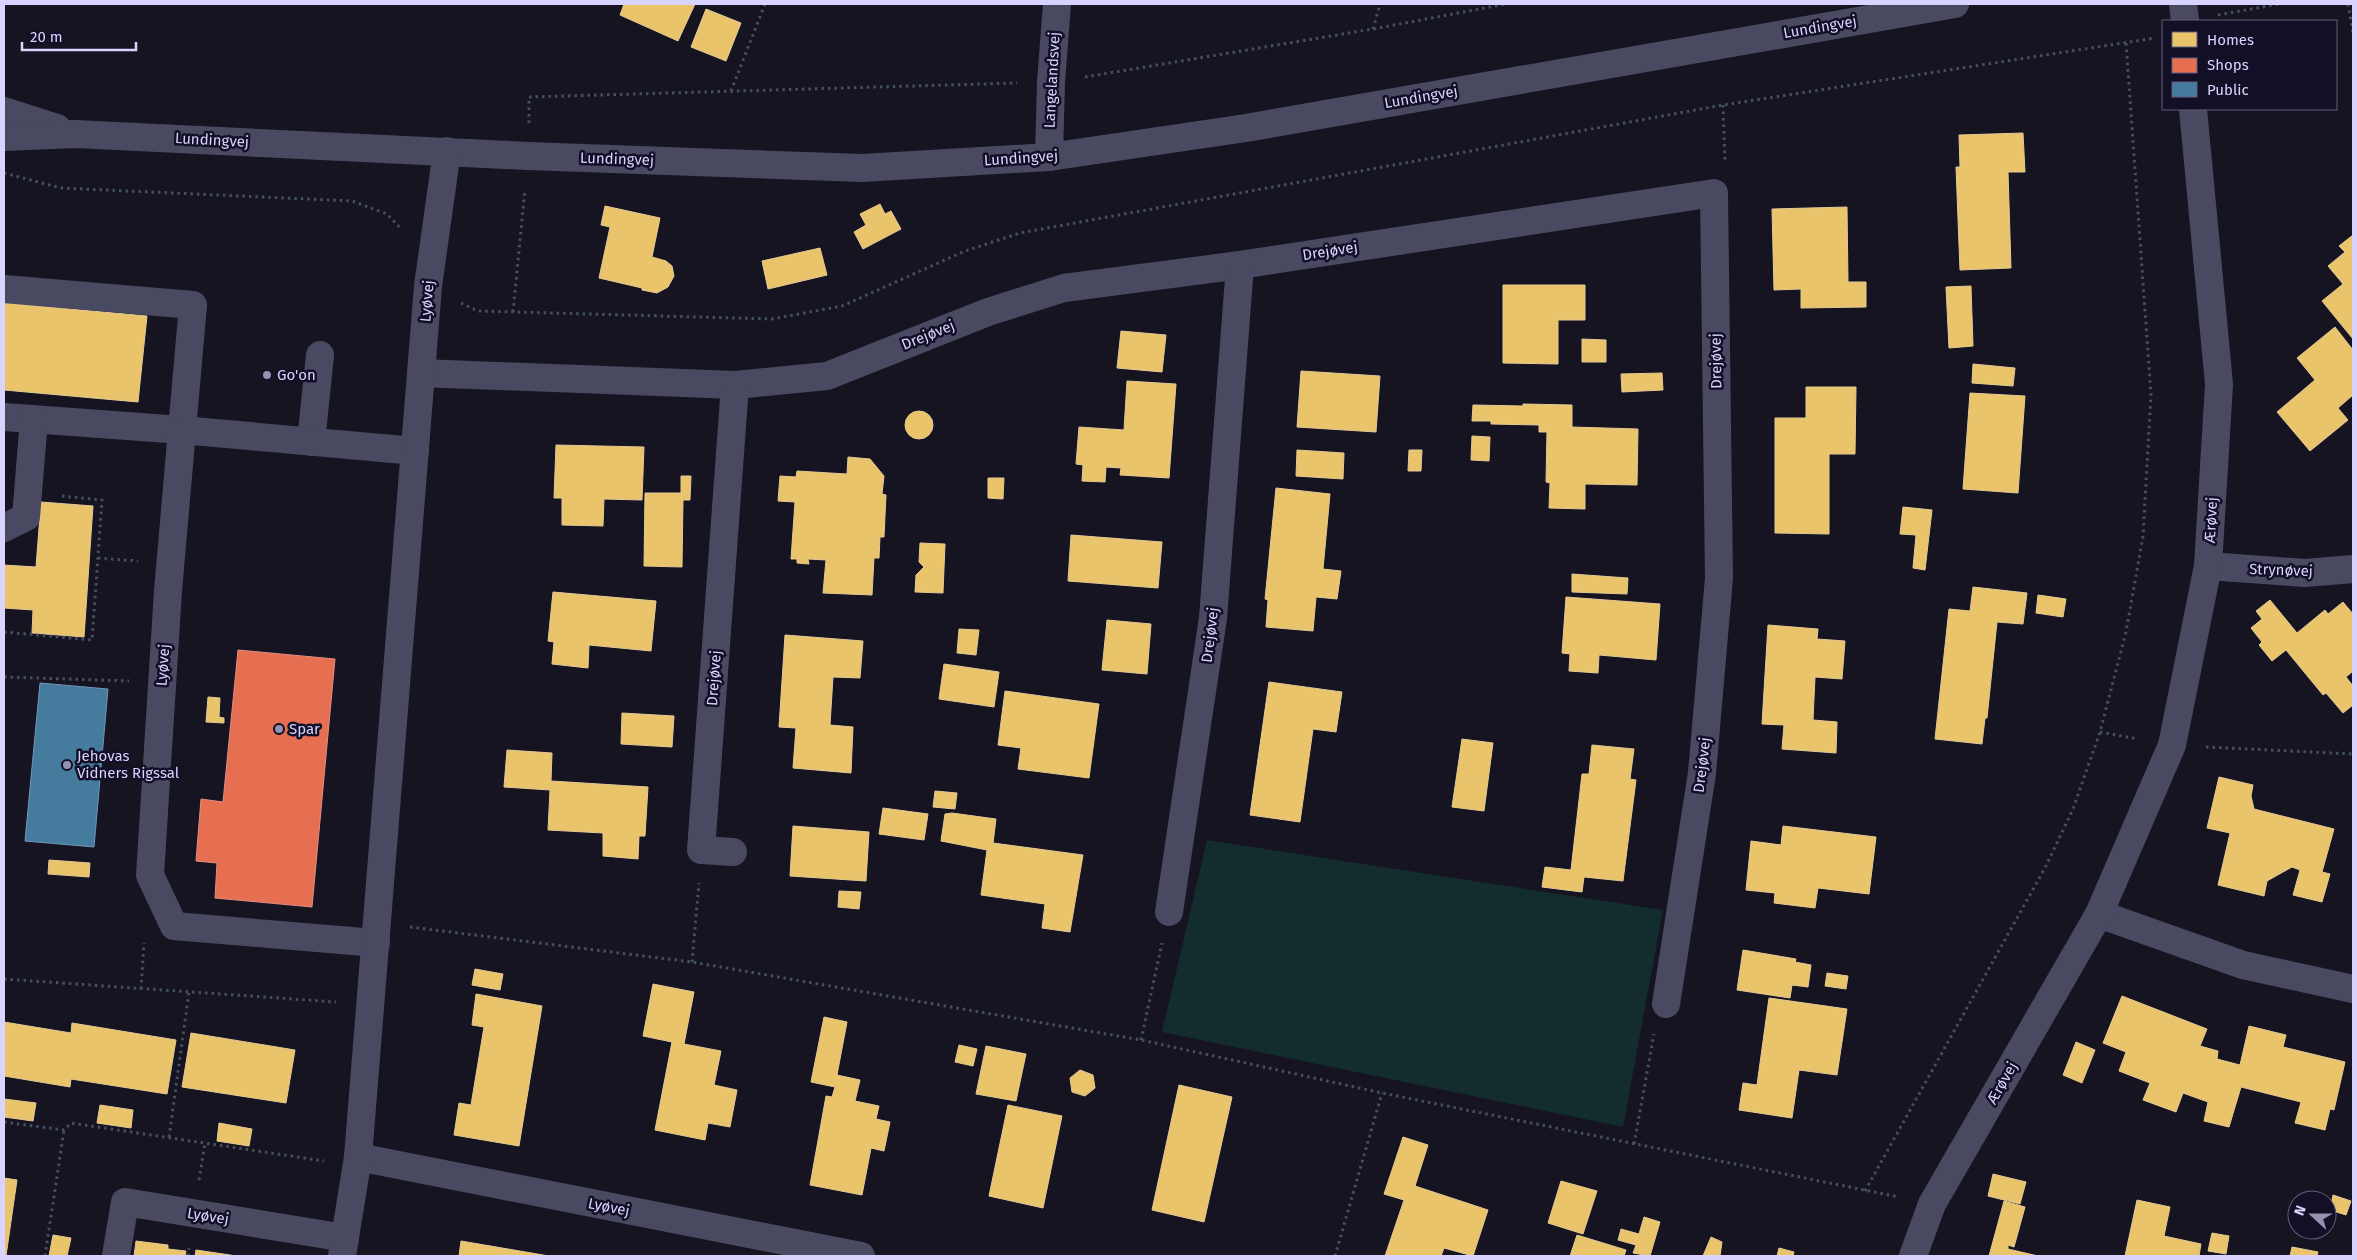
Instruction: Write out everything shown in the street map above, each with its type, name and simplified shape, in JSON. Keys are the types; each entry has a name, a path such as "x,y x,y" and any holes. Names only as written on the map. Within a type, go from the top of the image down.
{"street":[{"name":"Langelandsvej","path":"1049,157 1050,82 1057,4"},
{"name":"Lundingvej","path":"4,137 75,134 528,156 862,168 1049,157 1246,128 1955,4"},
{"path":"2183,4 2185,20"},
{"name":"Ærøvej","path":"1913,1256 1932,1204 2099,914 2172,745 2208,566 2219,384 2193,110"},
{"name":"Lundingvej","path":"4,111 75,134"},
{"name":"Lyøvej","path":"116,1256 125,1202 344,1247 358,1157 428,286 447,151"},
{"name":"Drejøvej","path":"421,373 735,384 827,376 988,312 1064,288 1240,265 1714,193 1719,578 1702,773 1666,1004"},
{"name":"Drejøvej","path":"1169,912 1213,618 1240,265"},
{"name":"Lyøvej","path":"4,288 193,305 162,682 150,875 174,926 377,933"},
{"path":"311,442 320,356"},
{"name":"Drejøvej","path":"702,850 735,384"},
{"path":"4,417 182,430 415,451"},
{"path":"4,528 26,517 34,419"},
{"name":"Strynøvej","path":"2208,566 2305,573 2353,569"},
{"path":"702,850 733,852"},
{"path":"2099,914 2243,965 2353,989"},
{"name":"Lyøvej","path":"358,1157 861,1256"}],"path":[{"path":"731,91 765,4"},
{"path":"1374,29 1380,4"},
{"path":"513,312 528,156 529,97 1050,82 1374,29 1506,4"},
{"path":"2213,18 2219,14 2279,4"},
{"path":"2348,4 2353,33"},
{"path":"428,286 478,311 780,317 842,306 965,251 1020,233 1722,105 2162,36"},
{"path":"1865,1190 2046,866 2073,809 2100,732 2126,632 2143,536 2151,395 2126,42"},
{"path":"1714,193 1726,160 1722,105"},
{"path":"4,173 61,188 352,200 387,214 403,232"},
{"path":"4,632 92,640 102,500 28,492"},
{"path":"4,677 162,682"},
{"path":"2100,732 2172,745 2353,754"},
{"path":"692,962 702,850"},
{"path":"1142,1040 1169,912"},
{"path":"377,933 692,962 1142,1040 1382,1093 1932,1204"},
{"path":"4,979 371,1005"},
{"path":"169,1138 189,992"},
{"path":"1634,1144 1656,1025 1666,1004"},
{"path":"1335,1256 1382,1093"},
{"path":"4,1122 64,1130"},
{"path":"45,1256 64,1130 72,1123 329,1162 358,1157"}],"green space":[{"path":"1207,840 1663,910 1623,1127 1162,1032"}],"building: Homes":[{"path":"624,4 695,4 678,41 620,15"},
{"path":"706,9 741,23 726,61 691,47"},
{"path":"2023,133 2025,172 2008,172 2011,268 1960,270 1956,167 1960,167 1959,135"},
{"path":"880,204 885,214 891,211 901,229 863,249 854,232 866,225 860,214"},
{"path":"605,206 660,218 652,257 666,261 672,266 674,276 668,287 657,293 599,278 610,227 601,225"},
{"path":"1847,207 1848,282 1866,282 1866,307 1801,308 1801,289 1774,290 1772,209"},
{"path":"2353,235 2353,339 2322,301 2343,284 2328,266 2345,252 2339,246"},
{"path":"820,248 827,275 768,289 762,261"},
{"path":"1503,285 1585,285 1585,320 1558,320 1558,364 1503,363"},
{"path":"1971,286 1973,346 1949,348 1946,287"},
{"path":"4,303 147,316 138,402 4,390"},
{"path":"2335,327 2353,350 2353,395 2338,408 2348,420 2310,451 2277,412 2315,380 2297,358"},
{"path":"1121,331 1166,335 1162,372 1117,368"},
{"path":"1582,339 1606,340 1606,362 1582,362"},
{"path":"1973,364 2015,368 2013,386 1972,383"},
{"path":"1301,371 1380,376 1376,432 1297,427"},
{"path":"1662,373 1663,390 1622,392 1621,374"},
{"path":"1127,381 1176,384 1169,478 1120,475 1121,468 1106,467 1105,482 1082,481 1083,465 1076,464 1079,427 1124,430"},
{"path":"1806,387 1856,387 1855,454 1829,454 1829,534 1775,533 1775,418 1806,418"},
{"path":"1970,393 2025,396 2018,493 1963,489"},
{"path":"1523,404 1572,405 1572,427 1638,429 1637,485 1585,484 1585,509 1549,508 1550,483 1546,482 1547,432 1539,432 1539,425 1491,424 1491,421 1472,421 1473,405 1523,406"},
{"path":"919,411 929,415 933,425 929,435 919,439 909,435 905,425 909,415"},
{"path":"1472,436 1490,437 1489,461 1471,460"},
{"path":"556,445 644,447 642,500 604,499 603,526 562,525 562,498 554,498"},
{"path":"1297,450 1344,453 1343,479 1296,476"},
{"path":"1409,450 1422,450 1421,471 1408,471"},
{"path":"848,457 870,459 884,476 882,494 886,495 884,537 880,537 879,558 874,558 872,595 823,593 826,560 808,559 809,564 797,563 797,559 791,559 795,502 778,501 780,476 796,477 797,471 847,474"},
{"path":"681,476 691,476 690,500 683,500 682,567 644,566 645,493 681,493"},
{"path":"988,478 1004,478 1003,499 988,498"},
{"path":"1276,488 1330,494 1323,569 1341,571 1337,599 1316,597 1313,631 1266,627 1268,600 1265,599"},
{"path":"41,502 93,506 84,637 32,633 33,610 4,608 4,565 36,567"},
{"path":"1903,507 1932,510 1925,570 1913,568 1916,535 1900,534"},
{"path":"1071,535 1162,542 1158,588 1068,581"},
{"path":"920,543 945,544 943,593 915,592 916,575 924,567 919,562"},
{"path":"1572,574 1628,578 1627,594 1572,592"},
{"path":"1973,587 2027,593 2023,624 1997,622 1987,718 1985,718 1982,744 1935,739 1949,609 1970,611"},
{"path":"553,592 656,601 651,651 589,645 588,668 552,664 554,642 548,641"},
{"path":"2038,595 2066,599 2063,617 2036,613"},
{"path":"1566,597 1660,604 1656,660 1599,655 1598,673 1569,671 1570,654 1562,653"},
{"path":"2270,600 2297,633 2325,610 2328,614 2343,602 2353,614 2353,671 2346,677 2353,686 2353,705 2343,713 2326,693 2323,695 2286,650 2272,661 2259,645 2262,642 2251,628 2262,619 2256,611"},
{"path":"1107,620 1151,624 1147,674 1102,670"},
{"path":"1768,625 1818,629 1817,639 1845,641 1842,679 1815,677 1813,720 1837,722 1836,753 1782,749 1784,725 1762,724"},
{"path":"959,629 979,630 976,655 957,653"},
{"path":"785,635 863,641 860,678 833,677 830,725 853,727 851,773 793,768 796,728 779,727"},
{"path":"944,664 999,672 994,707 939,699"},
{"path":"1269,682 1342,692 1336,732 1313,729 1300,822 1250,815"},
{"path":"1005,691 1099,704 1089,778 1018,769 1021,748 998,745"},
{"path":"208,697 220,698 219,717 224,718 224,723 206,722"},
{"path":"622,713 674,716 672,747 621,744"},
{"path":"1462,739 1493,743 1484,811 1452,807"},
{"path":"1592,745 1634,749 1630,779 1636,780 1623,881 1584,877 1582,892 1542,887 1545,867 1571,870 1582,774 1589,774"},
{"path":"507,750 552,753 551,781 648,787 645,836 639,836 638,859 603,856 603,833 548,830 550,790 504,787"},
{"path":"2219,777 2253,785 2251,796 2254,809 2334,829 2322,872 2330,874 2322,902 2293,895 2300,870 2292,867 2267,881 2264,896 2218,885 2230,833 2207,828"},
{"path":"935,791 957,793 955,809 933,807"},
{"path":"883,808 928,814 924,840 879,834"},
{"path":"952,813 996,819 993,843 1083,855 1070,932 1042,928 1045,904 981,895 987,850 941,841 945,814"},
{"path":"793,826 869,832 866,881 790,876"},
{"path":"1783,826 1876,837 1869,894 1818,888 1815,908 1774,903 1775,893 1746,890 1751,841 1781,845"},
{"path":"49,860 90,863 89,877 48,874"},
{"path":"839,891 861,892 859,909 838,907"},
{"path":"1743,950 1796,959 1795,962 1811,965 1808,987 1792,985 1790,998 1737,990"},
{"path":"475,969 503,974 500,990 472,985"},
{"path":"1827,973 1848,976 1846,989 1825,986"},
{"path":"653,984 694,992 684,1044 721,1051 714,1085 737,1090 730,1127 708,1123 705,1140 655,1130 672,1042 643,1036"},
{"path":"476,994 542,1006 519,1146 454,1135 459,1103 471,1105 484,1027 472,1025"},
{"path":"2122,996 2207,1029 2200,1046 2218,1051 2217,1059 2240,1065 2249,1026 2286,1035 2283,1047 2345,1062 2334,1110 2330,1109 2325,1130 2295,1123 2301,1102 2241,1087 2229,1127 2204,1121 2208,1102 2183,1093 2176,1112 2143,1100 2150,1083 2119,1071 2126,1052 2103,1043"},
{"path":"1769,998 1847,1009 1837,1075 1799,1070 1792,1118 1739,1110 1743,1083 1757,1085"},
{"path":"824,1017 847,1022 837,1075 860,1080 855,1101 879,1106 876,1119 890,1122 884,1151 871,1148 862,1195 810,1185 826,1096 832,1097 835,1087 811,1082"},
{"path":"4,1022 71,1033 72,1023 176,1040 167,1094 71,1079 70,1087 4,1076"},
{"path":"191,1033 295,1050 286,1103 182,1087"},
{"path":"2076,1042 2095,1050 2082,1083 2063,1075"},
{"path":"959,1045 977,1049 973,1066 955,1062"},
{"path":"986,1046 1026,1054 1016,1101 976,1094"},
{"path":"1080,1070 1093,1075 1095,1088 1085,1096 1072,1092 1070,1078"},
{"path":"1179,1085 1232,1097 1204,1222 1152,1210"},
{"path":"4,1099 36,1103 33,1121 4,1117"},
{"path":"100,1105 133,1110 131,1128 97,1123"},
{"path":"1008,1105 1062,1116 1043,1208 989,1196"},
{"path":"219,1123 252,1129 249,1146 217,1141"},
{"path":"1403,1137 1428,1145 1415,1186 1488,1210 1473,1256 1444,1248 1441,1256 1385,1256 1404,1200 1384,1194"},
{"path":"1993,1174 2026,1182 2020,1204 1988,1196"},
{"path":"4,1178 17,1180 6,1256 4,1256"},
{"path":"1561,1181 1597,1191 1583,1234 1548,1223"},
{"path":"2337,1196 2351,1201 2346,1215 2337,1212"},
{"path":"2137,1200 2170,1207 2164,1236 2201,1244 2199,1256 2125,1256"},
{"path":"2004,1201 2025,1207 2014,1247 2008,1245 2008,1249 2038,1256 1989,1256"},
{"path":"1644,1217 1660,1222 1650,1256 1633,1253 1636,1245 1618,1240 1621,1229 1639,1234"},
{"path":"2212,1233 2229,1236 2226,1254 2208,1251"},
{"path":"53,1235 71,1238 67,1256 49,1256"},
{"path":"1577,1235 1626,1250 1624,1256 1570,1256"},
{"path":"1711,1237 1722,1242 1720,1256 1703,1256"},
{"path":"136,1241 168,1245 168,1249 186,1251 185,1256 134,1256"},
{"path":"461,1241 549,1256 459,1256"},
{"path":"2292,1247 2318,1252 2317,1256 2290,1256"},
{"path":"1779,1248 1794,1252 1793,1256 1777,1256"},
{"path":"196,1250 237,1256 195,1256"}],"building: Shops":[{"name":"Spar","path":"238,650 335,659 312,907 215,898 217,863 196,861 201,799 223,802"}],"building: Public":[{"name":"Jehovas Vidners Rigssal","path":"40,683 108,689 94,847 25,841"}],"place":[{"name":"Go'on","path":"267,375"},
{"name":"Spar","path":"279,729"},
{"name":"Jehovas Vidners Rigssal","path":"67,765"}]}
